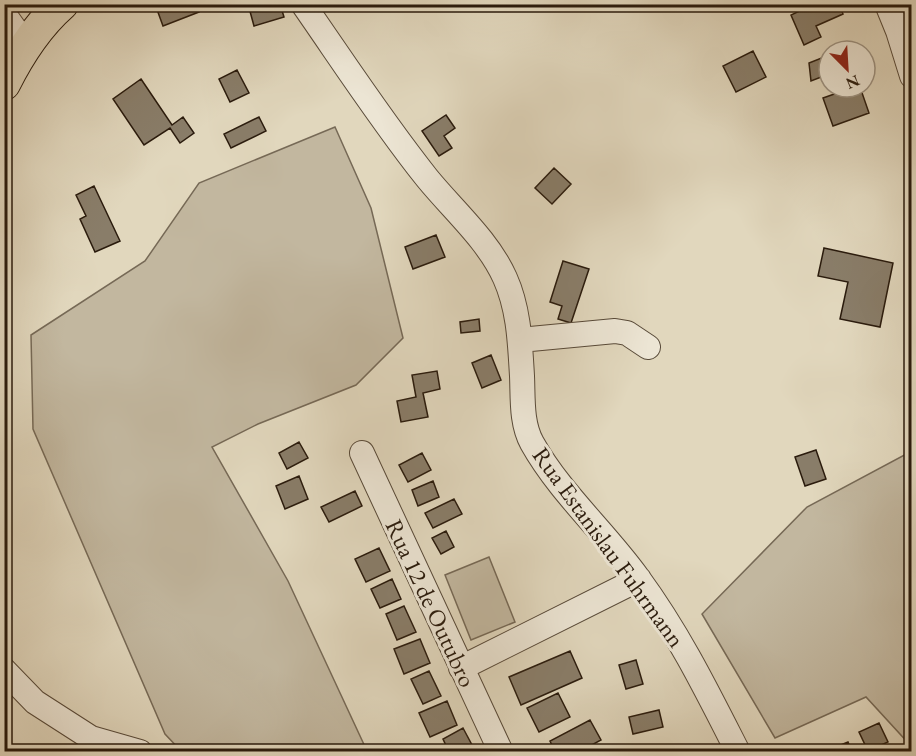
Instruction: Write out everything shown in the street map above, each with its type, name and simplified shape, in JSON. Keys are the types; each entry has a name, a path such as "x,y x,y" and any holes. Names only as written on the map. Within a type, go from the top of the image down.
{"main road":[{"path":"4,84 26,45 62,4"}],"street":[{"name":"Rua Estanislau Fuhrmann","path":"303,4 428,180 490,252 505,278 515,310 520,340 524,418 531,441 570,496 639,579 683,645 738,752"},
{"path":"887,4 912,76"},
{"path":"4,14 26,45"},
{"path":"520,340 615,331 627,333 648,347"},
{"name":"Rua 12 de Outubro","path":"362,453 501,752"},
{"path":"461,668 639,579"},
{"path":"4,670 35,702 91,738 140,752"}],"shaded area":[{"path":"335,127 371,208 403,338 356,385 258,424 212,447 288,581 367,751 181,751 165,734 33,429 31,335 145,261 199,183"},
{"path":"910,452 911,746 866,697 775,738 702,614 807,507"},
{"path":"489,557 515,622 471,640 445,575"}],"building":[{"path":"155,4 196,4 199,12 163,26"},
{"path":"248,4 280,4 284,17 254,26"},
{"path":"814,4 839,4 843,14 816,26 821,37 804,45 791,15"},
{"path":"753,51 766,77 736,92 723,66"},
{"path":"817,60 817,79 811,81 809,63"},
{"path":"237,70 249,93 230,102 219,79"},
{"path":"141,79 172,125 183,117 194,133 180,143 170,128 144,145 113,99"},
{"path":"823,99 864,99 869,113 833,126"},
{"path":"446,115 455,128 444,136 452,148 439,156 422,131"},
{"path":"259,117 266,131 231,148 224,134"},
{"path":"554,168 571,184 552,204 535,188"},
{"path":"94,186 120,241 95,252 80,219 86,216 76,195"},
{"path":"436,235 445,257 413,269 405,247"},
{"path":"824,248 893,263 880,327 840,319 848,282 818,276"},
{"path":"563,261 589,269 571,323 558,319 562,306 550,302"},
{"path":"479,319 480,331 461,333 460,322"},
{"path":"491,355 501,380 482,388 472,363"},
{"path":"437,371 440,389 423,393 428,417 401,422 397,401 416,397 412,375"},
{"path":"299,442 308,458 287,469 279,453"},
{"path":"816,450 826,479 805,486 795,457"},
{"path":"422,453 431,470 408,482 399,465"},
{"path":"299,476 308,499 285,509 276,486"},
{"path":"433,481 439,497 418,506 412,490"},
{"path":"355,491 362,506 329,522 321,507"},
{"path":"454,499 462,514 433,528 425,513"},
{"path":"446,531 454,547 441,554 432,538"},
{"path":"379,548 390,571 366,582 355,559"},
{"path":"392,579 401,599 380,608 371,589"},
{"path":"404,606 416,632 397,640 386,614"},
{"path":"420,639 430,663 404,674 394,649"},
{"path":"570,651 582,678 521,705 509,677"},
{"path":"636,660 643,684 626,689 619,665"},
{"path":"429,671 441,696 423,704 411,679"},
{"path":"558,693 570,717 539,732 527,708"},
{"path":"447,701 457,725 430,737 419,713"},
{"path":"659,710 663,727 633,734 629,717"},
{"path":"590,720 601,740 579,752 555,752 550,741"},
{"path":"879,723 888,742 868,751 859,732"},
{"path":"463,728 472,745 459,752 449,752 443,739"},
{"path":"848,742 852,752 826,751"}]}
